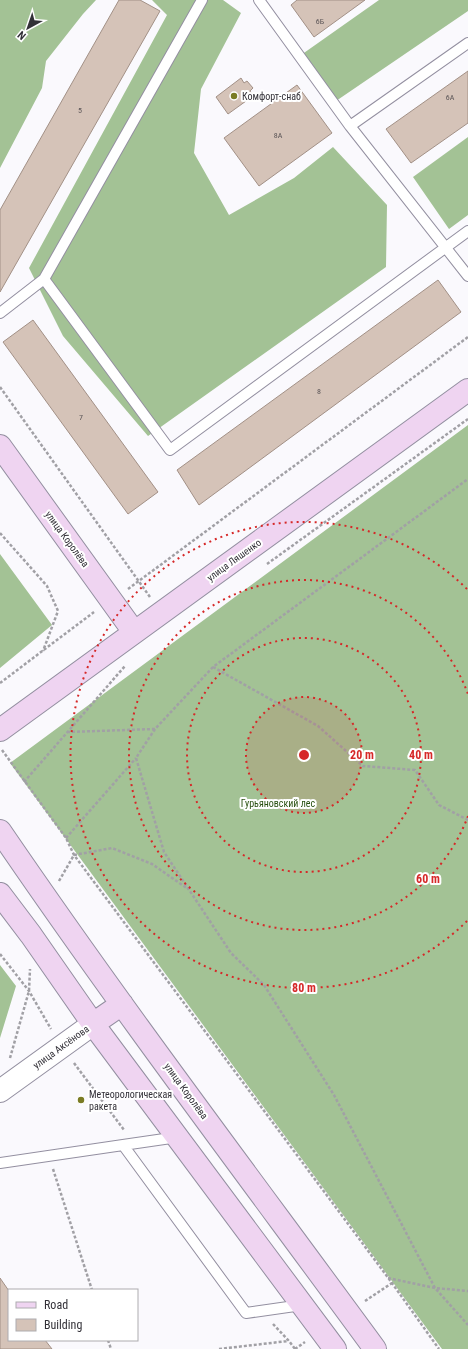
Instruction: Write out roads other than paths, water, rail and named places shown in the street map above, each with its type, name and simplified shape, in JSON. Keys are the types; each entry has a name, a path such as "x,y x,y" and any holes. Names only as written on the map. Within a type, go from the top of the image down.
{"main road":[{"name":"улица Ляшенко","path":"0,730 468,390"},
{"name":"улица Королёва","path":"0,446 134,632"},
{"name":"улица Королёва","path":"0,831 47,900 122,1004 375,1349"},
{"path":"0,894 31,935 93,1024 335,1349"},
{"name":"улица Аксёнова","path":"93,1024 122,1004"}],"street":[{"name":"улица Аксёнова","path":"0,1091 93,1024"}],"lane":[{"path":"0,313 44,279 202,0"},
{"path":"259,0 350,126 468,276"},
{"path":"350,126 468,43"},
{"path":"44,279 170,450 468,231"},
{"path":"0,1163 178,1137"},
{"path":"123,1145 246,1314 302,1305"}],"place":[{"name":"Комфорт-снаб","path":"234,96"},
{"name":"Метеорологическая ракета","path":"81,1100"}],"park label":[{"name":"Гурьяновский лес","path":"278,803"}]}
